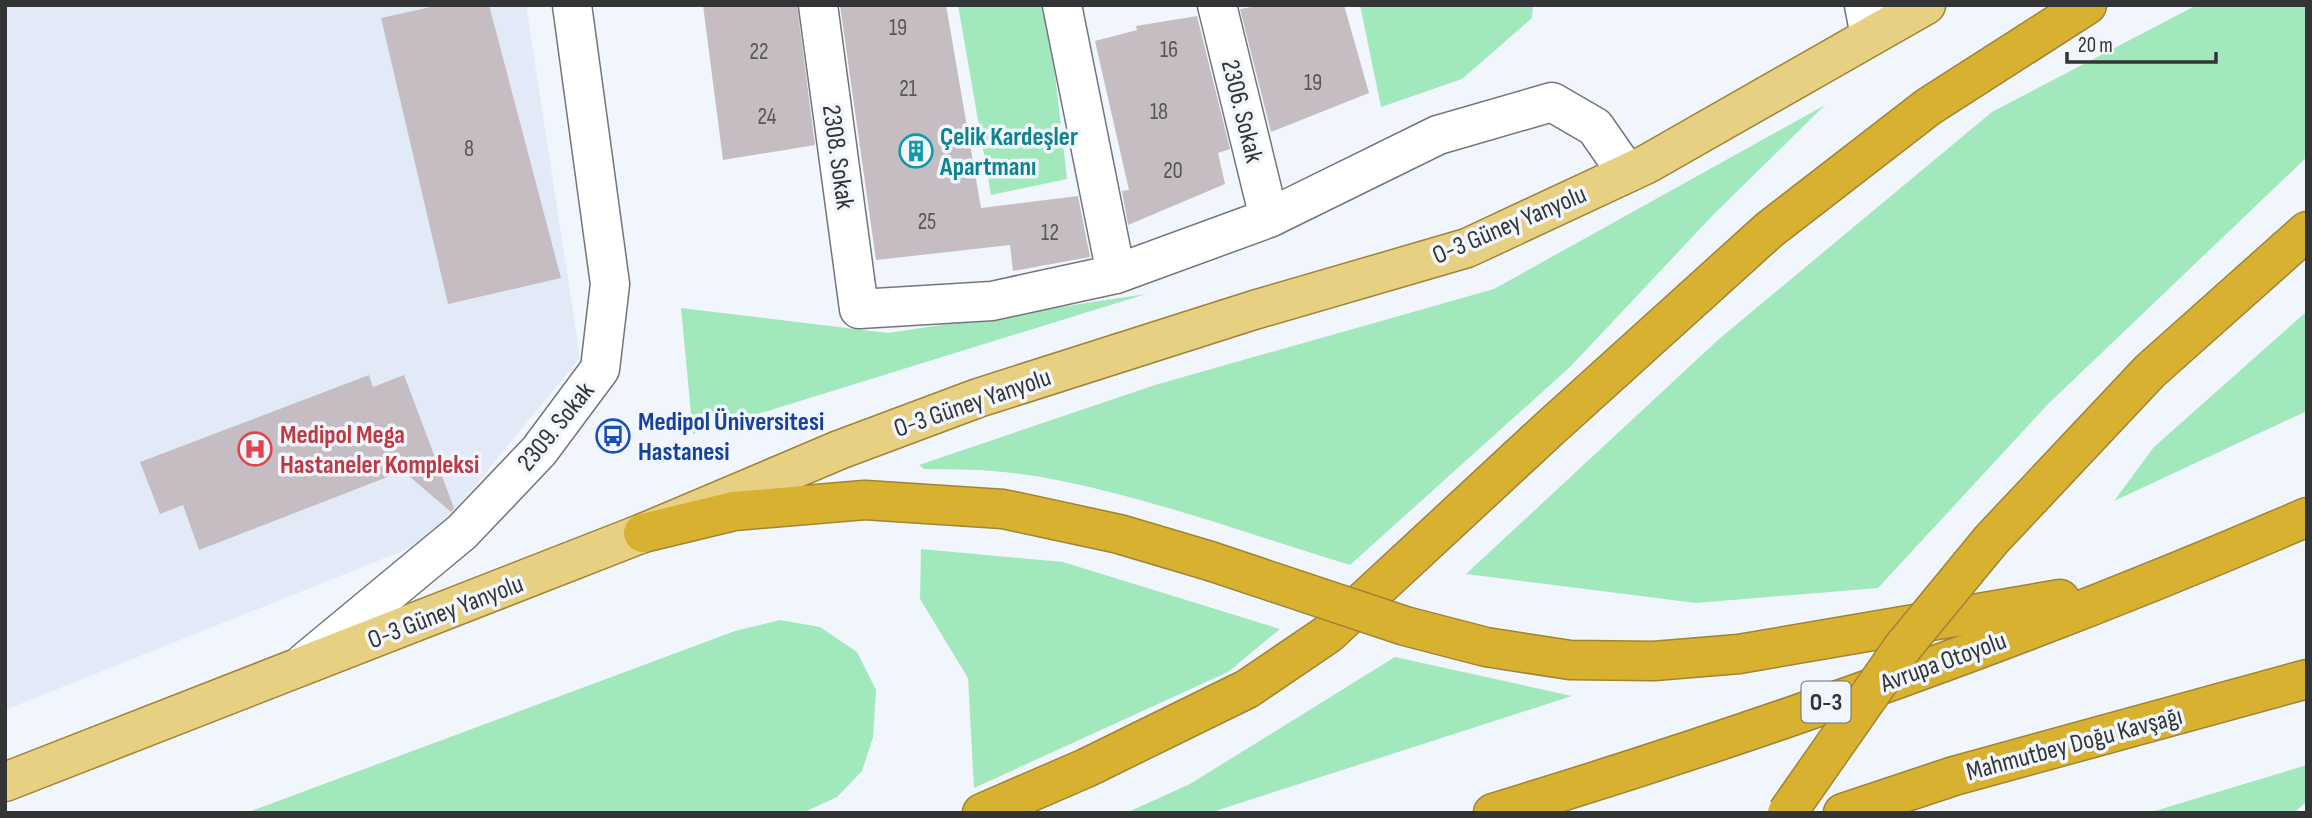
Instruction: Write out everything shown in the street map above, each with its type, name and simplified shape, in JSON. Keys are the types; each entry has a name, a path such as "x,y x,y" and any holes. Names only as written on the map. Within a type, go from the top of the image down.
{"highway":[{"path":"982,813 1086,768 1247,689 1328,635 1549,429 1769,230 1928,107 2087,5"},
{"path":"1787,813 1903,647 1991,540 2150,371 2307,231"},
{"path":"643,533 734,511 865,500 1003,509 1119,534 1210,561 1405,626 1486,647 1570,660 1654,661 1739,654 2156,583"},
{"name":"Avrupa Otoyolu","path":"1493,813 1613,776 2156,583 2307,517"},
{"name":"Mahmutbey Doğu Kavşağı","path":"1843,813 1954,776 2307,679"}],"main road":[{"name":"O-3 Güney Yanyolu","path":"5,782 643,533 839,450 978,398 1254,310 1467,248 1627,173 1867,21 1926,5"}],"street":[{"name":"2309. Sokak","path":"296,670 462,532 539,451 600,369 610,284 572,5"},
{"name":"2308. Sokak","path":"818,5 859,309 992,301 1116,274"},
{"path":"1062,5 1116,274 1269,218 1438,135 1552,102 1595,127 1627,173"},
{"name":"2306. Sokak","path":"1217,5 1269,218"}],"shaded area":[{"name":"Medipol Mega Hastaneler Kompleksi","path":"5,5 526,5 580,358 430,540 5,710"}],"green space":[{"path":"958,5 1047,5 1067,179 991,195"},
{"path":"1360,5 1533,5 1532,18 1462,79 1381,107"},
{"path":"2197,5 2307,5 2307,157 2048,404 1878,588 1696,603 1466,574 1719,339 1992,112"},
{"path":"1825,105 1712,216 1570,367 1350,565 1119,494 1041,477 924,469 919,465 1155,385 1494,289"},
{"path":"1146,294 693,434 681,308 888,333"},
{"path":"2307,311 2307,411 2114,501 2154,447"},
{"path":"921,549 1063,562 1280,629 1228,672 974,788 968,678 920,599"},
{"path":"780,620 820,627 857,652 876,690 873,737 862,771 837,797 802,813 246,813 735,631"},
{"path":"1395,657 1572,696 1209,813 1126,813 1190,784"},
{"path":"2307,765 2307,801 2294,813 2148,813"}],"building":[{"path":"440,5 489,5 561,278 448,304 381,18"},
{"path":"703,5 797,5 815,145 723,160"},
{"path":"840,5 946,5 981,208 1078,196 1090,257 1013,271 1010,245 876,260"},
{"path":"1263,5 1344,5 1369,93 1271,132 1240,9"},
{"path":"1197,16 1230,149 1218,153 1225,184 1128,225 1122,191 1129,190 1095,41 1137,30 1136,26"},
{"path":"369,375 373,387 404,375 454,508 451,512 403,471 199,550 183,505 160,514 140,462"}],"place":[{"name":"Çelik Kardeşler Apartmanı","path":"916,151"},
{"name":"Medipol Üniversitesi Hastanesi","path":"613,436"},
{"name":"Medipol Mega Hastaneler Kompleksi","path":"255,449"}]}
